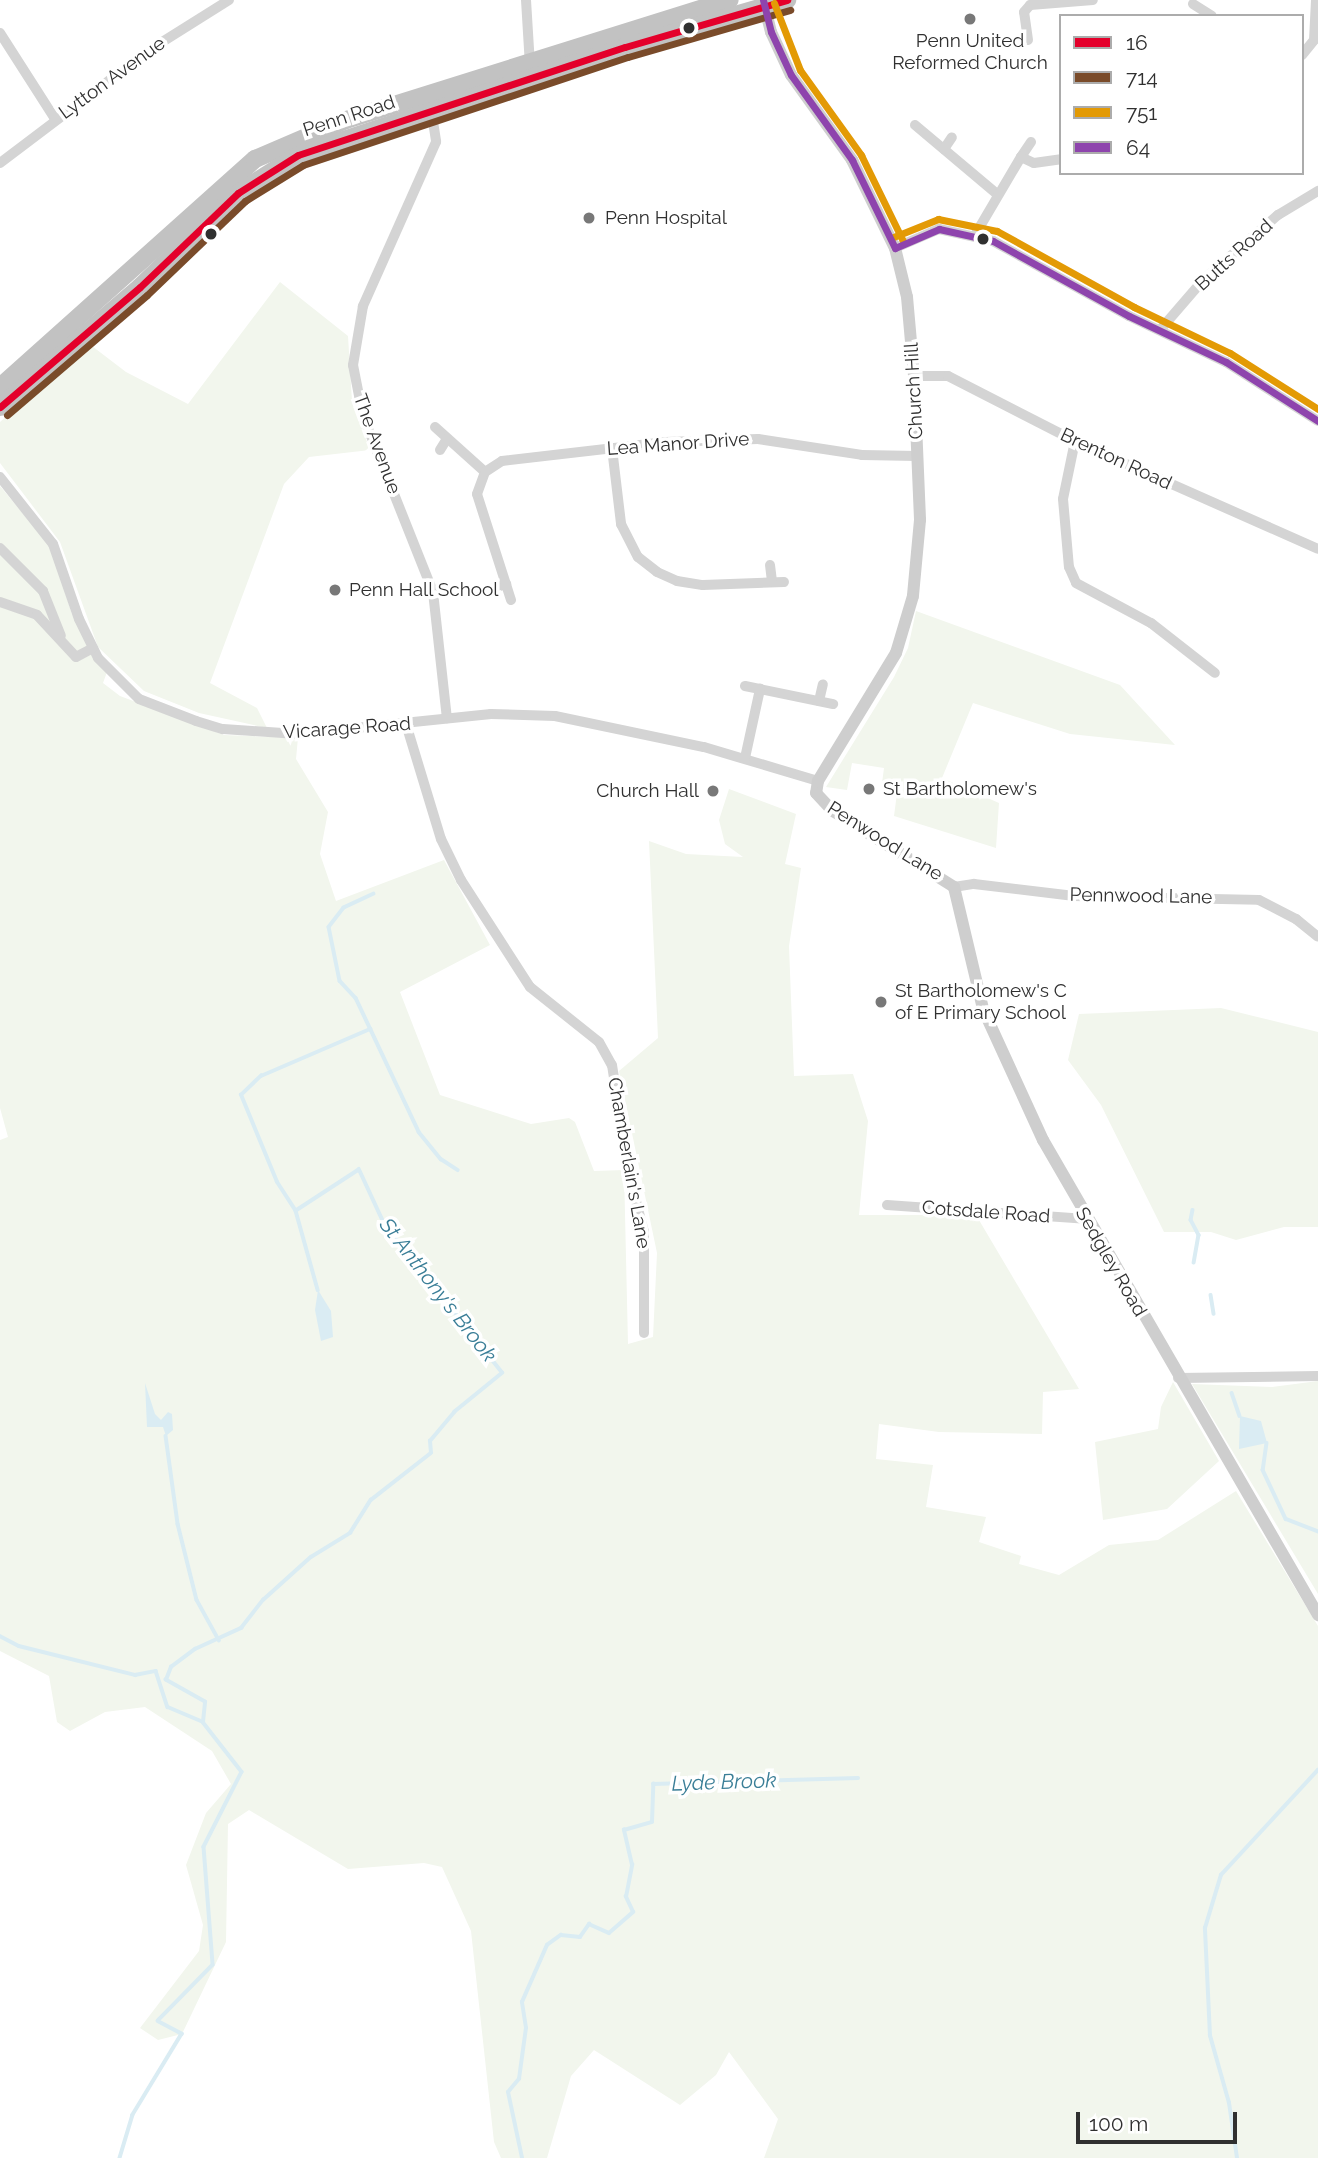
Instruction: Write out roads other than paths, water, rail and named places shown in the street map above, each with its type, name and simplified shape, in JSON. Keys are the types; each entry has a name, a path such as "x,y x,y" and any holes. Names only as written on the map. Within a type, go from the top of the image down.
{"highway":[{"name":"Penn Road","path":"531,71 730,0"},
{"name":"Penn Road","path":"0,387 255,159 296,138 429,103 763,3 787,0"},
{"name":"Penn Road","path":"0,407 267,172 429,103"}],"street":[{"name":"Lytton Avenue","path":"0,163 151,49 229,0"},
{"path":"526,0 531,71"},
{"path":"1028,40 1026,8 1093,0"},
{"path":"1193,4 1209,13 1213,0"},
{"path":"1304,52 1314,40 1316,0"},
{"name":"Church Hill","path":"763,3 788,69 852,160 895,248 907,297 914,376 918,561 905,625 882,680 817,787"},
{"path":"0,33 55,120"},
{"name":"The Avenue","path":"429,103 434,147 363,306 353,365 363,416 433,592 447,718"},
{"path":"915,125 998,194"},
{"path":"944,149 952,137"},
{"path":"975,235 1031,142"},
{"path":"1021,157 1034,163 1059,159"},
{"name":"Butts Road","path":"1160,330 1204,279 1278,215 1318,191"},
{"path":"895,248 939,229 975,235 1226,362 1318,421"},
{"name":"Brenton Road","path":"914,376 948,376 1075,441 1318,549"},
{"path":"435,427 485,472 477,494 511,600"},
{"path":"440,450 447,439"},
{"name":"Lea Manor Drive","path":"485,472 513,457 758,439 862,455 917,456"},
{"path":"1075,441 1063,499 1069,567 1076,583 1159,629 1215,673"},
{"path":"612,448 621,524 638,557 677,581 784,582"},
{"name":"Vicarage Road","path":"0,477 53,544 93,648 139,699 223,729 297,734 447,718 555,716 745,758 817,787"},
{"path":"0,548 20,563 43,592 62,639"},
{"path":"770,565 772,582"},
{"path":"490,589 506,584"},
{"path":"0,602 37,615 76,657 93,648"},
{"path":"819,701 823,684"},
{"path":"745,685 833,704"},
{"path":"745,758 760,689"},
{"name":"Chamberlain's Lane","path":"406,724 441,839 461,880 530,987 599,1042 612,1065 624,1116 629,1174 645,1232 643,1333"},
{"name":"Penwood Lane","path":"817,787 833,811 954,887"},
{"name":"Pennwood Lane","path":"954,887 974,884 1074,896 1259,900 1296,919 1318,937"},
{"name":"Sedgley Road","path":"954,887 983,1009 1043,1140 1178,1378 1318,1615"},
{"name":"Cotsdale Road","path":"887,1205 1086,1219"},
{"path":"1178,1378 1318,1376"}],"waterway":[{"path":"374,894 344,908 329,927 340,981 356,998 419,1132 441,1159 458,1170"},
{"path":"295,1210 277,1182 241,1095 261,1076 370,1029"},
{"name":"St Anthony's Brook","path":"203,1722 205,1702 166,1680 171,1667 195,1649 241,1628 263,1600 311,1557 350,1533 371,1500 431,1453 430,1441 454,1412 502,1373 384,1224 359,1170 296,1211 318,1290"},
{"path":"1193,1210 1191,1220 1199,1235 1194,1263"},
{"path":"1211,1295 1214,1314"},
{"path":"1232,1393 1240,1416"},
{"path":"166,1436 178,1524 197,1600 219,1640"},
{"path":"1267,1443 1263,1470 1286,1519 1318,1531"},
{"path":"0,1636 19,1646 135,1675 156,1671 168,1707 203,1722 242,1772 204,1847 213,1965 158,2021 182,2034 133,2115 120,2158"},
{"path":"1237,2158 1229,2103 1210,2036 1205,1928 1221,1875 1318,1770"},
{"name":"Lyde Brook","path":"522,2158 508,2092 519,2079 526,2028 522,2002 547,1945 561,1935 580,1937 589,1924 609,1933 633,1912 626,1897 632,1865 624,1830 652,1822 653,1784 858,1778"}],"place":[{"name":"Penn United Reformed Church","path":"970,19"},
{"name":"Penn Hospital","path":"589,218"},
{"name":"Penn Hall School","path":"335,590"},
{"name":"St Bartholomew's","path":"869,789"},
{"name":"Church Hall","path":"713,791"},
{"name":"St Bartholomew's C of E Primary School","path":"881,1002"}]}
